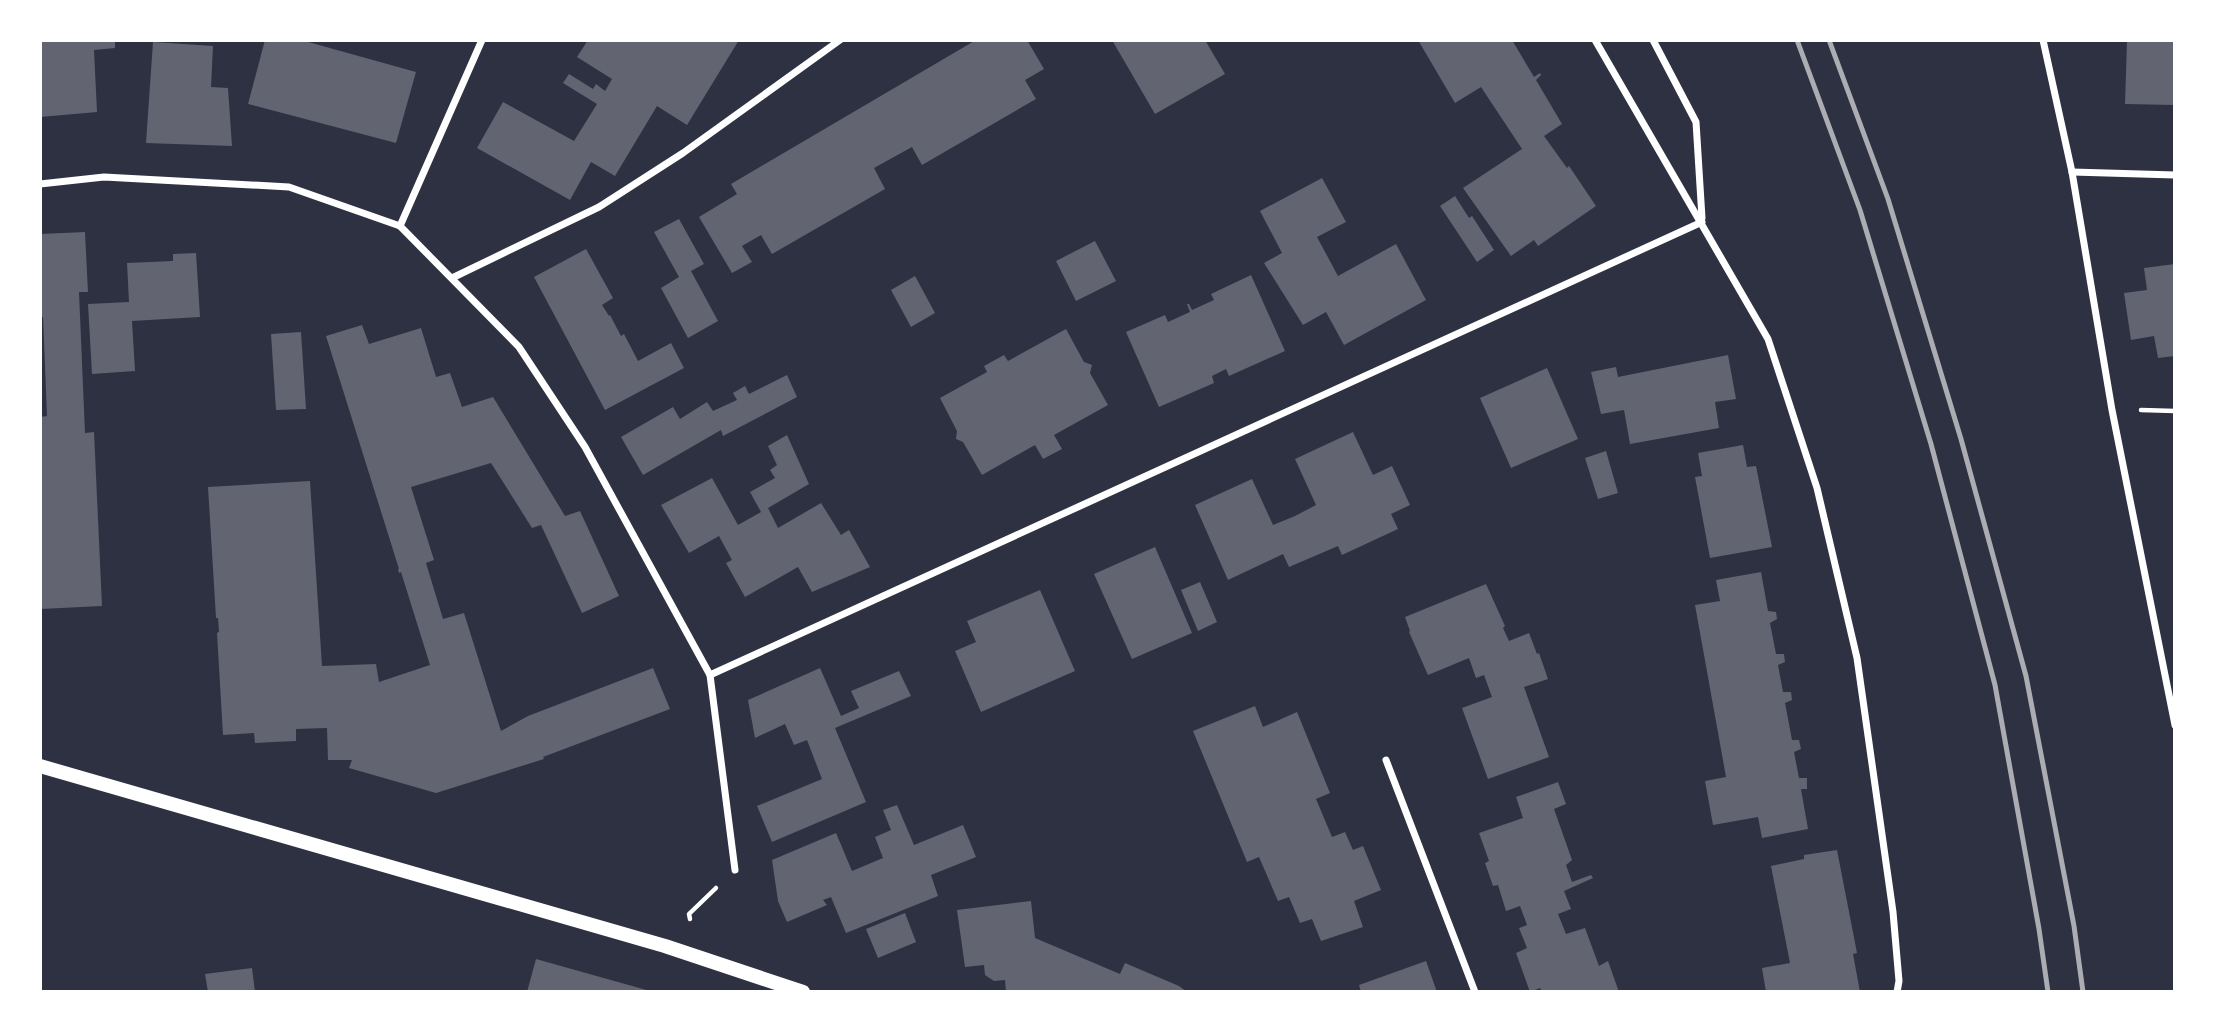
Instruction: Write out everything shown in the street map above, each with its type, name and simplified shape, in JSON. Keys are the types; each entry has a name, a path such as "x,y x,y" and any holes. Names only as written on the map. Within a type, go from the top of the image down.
{"main road":[{"path":"40,766 665,946 803,992"}],"street":[{"path":"400,226 482,40"},
{"path":"452,278 599,207 683,153 840,40"},
{"path":"1595,40 1769,339 1816,488 1857,659 1893,912 1899,981 1897,992"},
{"path":"1653,40 1696,122 1702,222"},
{"path":"2043,40 2072,172 2112,410 2175,725"},
{"path":"2072,172 2175,175"},
{"path":"40,184 104,177 289,187 400,226 519,347 585,446 710,676 735,870"},
{"path":"710,676 1702,222"},
{"path":"1386,760 1475,992"}],"building":[{"path":"40,40 115,40 115,48 94,50 97,112 40,117"},
{"path":"265,40 301,40 416,72 396,143 248,104"},
{"path":"588,40 739,40 687,125 657,106 615,176 591,162 570,200 477,148 503,102 574,141 597,104 563,83 569,74 593,89 596,84 605,91 612,79 577,57"},
{"path":"976,40 1027,40 1044,69 1025,80 1036,99 922,165 912,147 874,168 885,189 772,254 761,235 742,246 752,262 732,273 699,217 737,194 731,184"},
{"path":"1112,40 1205,40 1225,74 1155,114"},
{"path":"1418,40 1512,40 1534,77 1540,73 1536,80 1562,124 1544,136 1567,168 1569,166 1596,206 1538,246 1534,240 1511,256 1463,188 1522,149 1481,87 1455,103"},
{"path":"2127,40 2175,40 2175,105 2125,104"},
{"path":"153,42 213,46 211,87 228,88 232,146 146,143"},
{"path":"1322,178 1346,222 1317,237 1338,276 1396,244 1426,300 1344,345 1326,312 1303,325 1264,263 1282,253 1260,211"},
{"path":"1455,196 1494,250 1477,262 1440,206"},
{"path":"679,219 704,264 691,271 718,321 688,338 661,288 679,277 654,232"},
{"path":"85,232 88,292 79,292 85,433 94,432 102,606 40,609 40,417 47,416 43,317 40,317 40,234"},
{"path":"1095,241 1116,281 1076,301 1056,261"},
{"path":"586,249 613,298 602,305 621,336 624,334 638,361 671,343 684,368 605,410 534,277"},
{"path":"196,253 200,317 132,321 135,371 92,374 88,304 129,302 127,263 173,261 173,254"},
{"path":"2175,264 2175,356 2158,358 2154,336 2131,340 2124,293 2147,290 2144,268"},
{"path":"1251,275 1285,351 1229,376 1226,369 1212,376 1214,383 1159,407 1126,332 1165,315 1168,322 1190,312 1187,304 1192,310 1214,300 1211,294"},
{"path":"915,276 935,313 911,327 891,290"},
{"path":"362,325 369,344 421,328 436,377 450,373 462,407 493,397 565,516 580,511 619,596 582,613 541,525 532,528 491,463 411,487 434,560 426,563 443,619 464,613 501,731 528,716 653,668 670,709 543,757 544,759 436,793 349,768 352,760 328,760 327,728 296,729 296,741 255,743 254,733 223,735 219,632 208,487 310,481 322,666 376,664 379,682 430,665 326,336"},
{"path":"1066,329 1084,362 1092,365 1090,373 1108,405 1054,435 1062,449 1043,459 1035,445 982,475 963,442 956,439 957,431 940,398 987,372 984,366 1004,355 1008,361"},
{"path":"301,332 306,409 276,410 271,334"},
{"path":"1728,355 1736,399 1715,402 1719,428 1630,444 1624,410 1601,414 1591,372 1616,367 1618,377"},
{"path":"1547,368 1578,439 1511,468 1480,398"},
{"path":"787,375 797,397 723,436 721,430 643,475 621,437 673,407 680,419 707,402 713,411 737,400 733,393 745,386 749,394"},
{"path":"1353,432 1373,475 1392,466 1410,505 1391,514 1398,529 1342,555 1338,546 1289,567 1283,554 1228,580 1195,505 1252,479 1273,525 1295,516 1316,505 1295,459"},
{"path":"787,435 809,484 768,508 778,528 821,503 841,535 849,530 870,567 812,592 798,567 745,597 726,563 732,560 719,536 689,553 661,505 712,478 738,525 761,512 750,492 775,478 770,470 777,465 768,446"},
{"path":"1743,445 1747,467 1756,466 1772,547 1710,558 1695,477 1702,476 1698,453"},
{"path":"1606,451 1618,493 1598,499 1585,458"},
{"path":"1155,547 1192,633 1132,659 1094,574"},
{"path":"1761,572 1768,611 1776,612 1777,619 1770,623 1776,654 1784,654 1785,662 1778,665 1783,692 1791,692 1792,700 1785,703 1792,740 1799,740 1801,749 1794,752 1799,778 1807,778 1807,789 1801,789 1808,829 1762,838 1758,817 1713,825 1705,781 1726,777 1695,605 1720,601 1716,580"},
{"path":"1200,582 1217,622 1198,631 1181,590"},
{"path":"1486,584 1509,641 1529,633 1537,654 1539,653 1548,679 1524,687 1549,757 1488,779 1462,708 1492,697 1484,675 1476,678 1469,658 1428,675 1405,617"},
{"path":"1040,590 1075,671 981,712 955,651 976,642 967,621"},
{"path":"820,668 841,716 859,708 851,691 899,671 911,696 835,728 866,802 772,842 757,806 822,779 807,740 794,745 785,724 755,738 748,700"},
{"path":"1255,706 1263,727 1297,712 1330,793 1316,799 1332,837 1345,832 1353,850 1363,846 1381,890 1354,901 1363,927 1321,941 1312,919 1300,923 1289,897 1278,901 1259,857 1247,862 1193,731"},
{"path":"1558,782 1566,804 1554,809 1572,860 1566,865 1572,882 1591,875 1593,878 1564,891 1571,909 1558,914 1566,934 1585,928 1599,966 1608,961 1619,992 1542,992 1540,988 1530,992 1516,953 1527,948 1519,928 1527,925 1520,906 1506,911 1498,885 1493,886 1485,863 1489,861 1479,833 1523,818 1516,797"},
{"path":"897,805 914,845 963,825 976,857 931,875 938,896 846,933 831,897 823,900 827,905 787,922 778,901 772,860 836,833 852,871 883,858 875,837 891,830 883,810"},
{"path":"1837,850 1857,953 1853,954 1860,992 1766,992 1762,968 1790,963 1771,866 1804,859 1804,855"},
{"path":"1031,901 1035,938 1120,974 1125,963 1187,992 1006,992 1005,980 994,981 985,975 984,965 965,967 957,910"},
{"path":"905,913 916,942 878,958 866,929"},
{"path":"536,959 650,991 650,992 527,992"},
{"path":"1426,961 1437,992 1361,992 1359,985"},
{"path":"252,968 255,992 208,992 205,974"}],"railway":[{"path":"1797,40 1860,210 1931,444 1995,685 2048,992"},
{"path":"1829,40 1888,199 1961,439 2026,676 2074,926 2083,992"}]}
